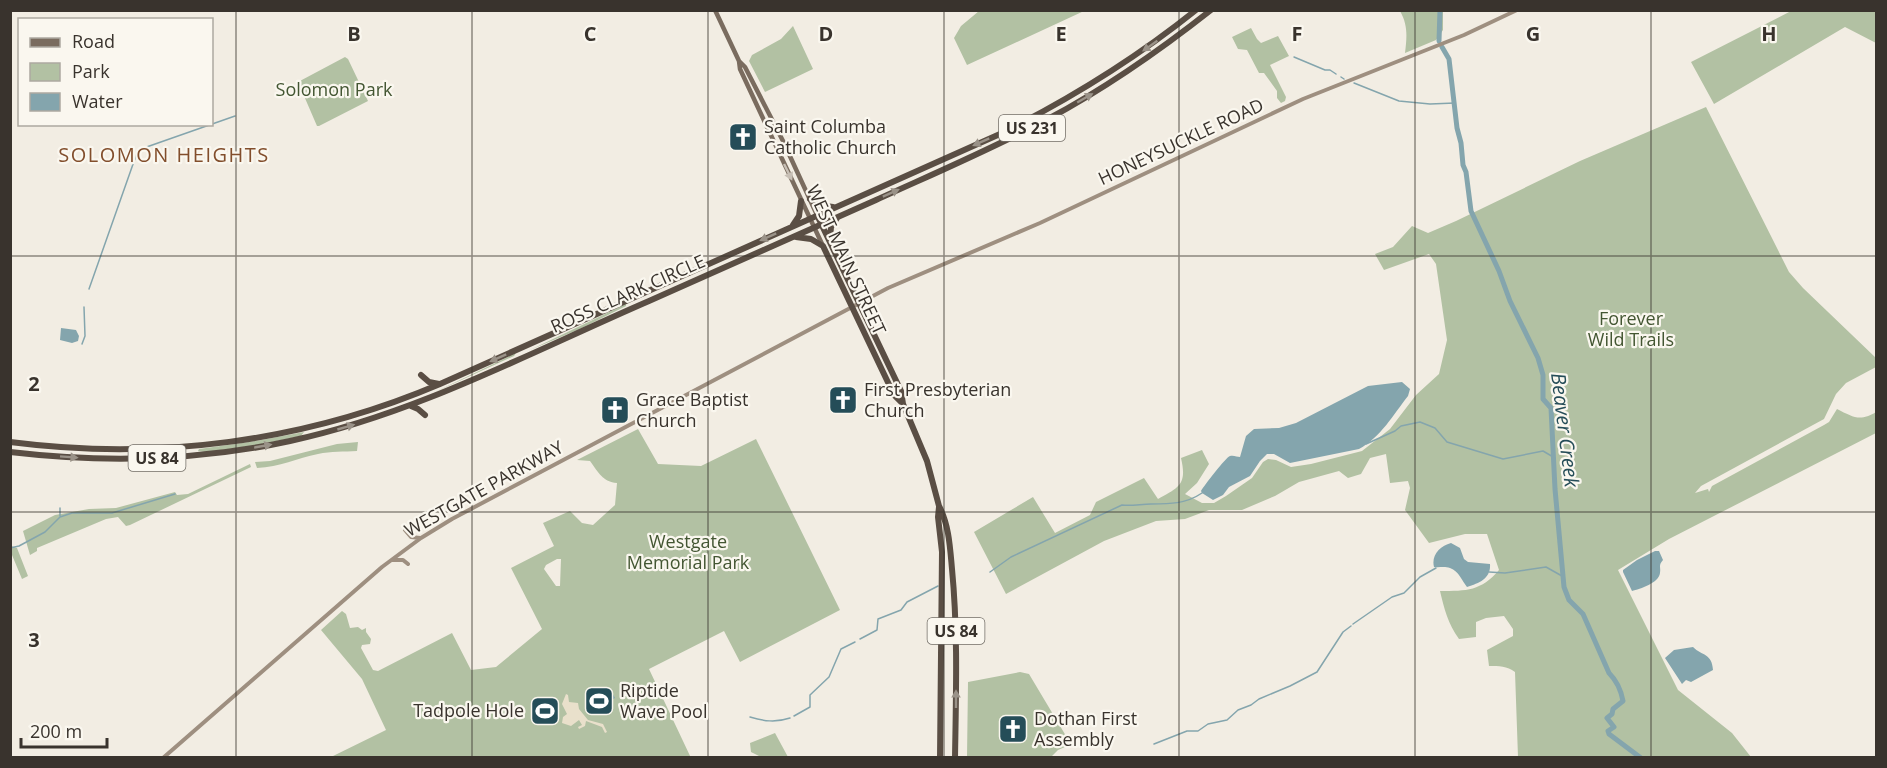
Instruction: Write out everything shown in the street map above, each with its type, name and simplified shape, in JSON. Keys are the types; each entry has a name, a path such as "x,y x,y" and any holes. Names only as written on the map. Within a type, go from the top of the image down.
{"highway":[{"name":"ROSS CLARK CIRCLE","path":"10,442 110,450 185,448 274,436 332,422 415,395 1000,134 1076,93 1134,57 1196,10"},
{"name":"ROSS CLARK CIRCLE","path":"10,452 72,458 118,459 167,458 218,453 325,433 411,406 814,228 1025,131 1090,95 1142,62 1211,10"},
{"path":"947,168 947,163 952,156"},
{"path":"937,172 942,160"},
{"path":"810,199 819,205 834,207"},
{"path":"792,226 799,216 801,201"},
{"name":"WEST MAIN STREET","path":"817,215 901,391 903,404 927,461 947,526 956,646 955,758"},
{"path":"830,242 831,227 838,217"},
{"path":"792,237 811,238 823,246"},
{"name":"WEST MAIN STREET","path":"823,246 894,395 903,404"},
{"path":"695,280 701,267"},
{"path":"679,288 687,279 688,273"},
{"path":"636,306 642,294"},
{"path":"624,312 632,298"},
{"path":"525,356 531,344"},
{"path":"514,361 521,348"},
{"path":"415,395 421,378 440,384"},
{"path":"411,406 425,415"},
{"name":"WEST MAIN STREET","path":"939,506 942,570 940,758"},
{"path":"942,570 951,573"},
{"path":"941,634 948,645 956,646"},
{"path":"941,648 949,649 956,657"}],"main road":[{"name":"WEST MAIN STREET","path":"715,10 739,61 740,69 823,246"},
{"name":"HONEYSUCKLE ROAD","path":"859,304 888,288 1040,223 1303,99 1464,35 1517,10"},
{"name":"WEST MAIN STREET","path":"739,61 745,67 763,100 817,215"},
{"name":"WESTGATE PARKWAY","path":"163,758 391,560 421,538 466,511 859,304"},
{"path":"405,530 411,537 421,538"},
{"path":"391,560 403,560 408,564"}],"green space":[{"path":"1793,10 1876,11 1876,43 1845,27 1714,104 1691,62"},
{"path":"979,11 1084,11 967,65 954,38 961,26"},
{"path":"1400,11 1443,11 1443,30 1436,40 1405,53 1406,31"},
{"path":"793,26 813,69 765,92 749,61 752,55 781,39"},
{"path":"1251,28 1261,43 1278,36 1289,56 1270,65 1286,97 1281,103 1277,98 1277,91 1264,73 1259,73 1247,50 1238,49 1232,37"},
{"name":"Solomon Park","path":"345,57 368,101 317,126 298,82"},
{"name":"Forever Wild Trails","path":"1706,107 1789,272 1876,358 1876,367 1846,383 1836,394 1824,419 1701,486 1695,493 1708,489 1709,492 1712,486 1824,425 1829,422 1837,409 1861,418 1876,412 1876,433 1669,539 1618,570 1678,690 1732,733 1751,757 1518,757 1515,672 1506,667 1489,666 1487,650 1513,636 1513,629 1504,616 1486,618 1476,622 1476,637 1459,639 1449,622 1440,591 1458,591 1480,586 1499,570 1487,534 1465,534 1429,543 1405,510 1410,488 1408,481 1390,483 1386,454 1370,458 1361,474 1348,478 1339,471 1299,482 1275,496 1242,510 1209,510 1185,519 1156,521 1104,541 1006,594 974,532 1033,497 1055,533 1090,515 1096,502 1144,478 1158,499 1166,495 1180,484 1183,474 1181,458 1202,450 1209,464 1197,483 1185,494 1202,503 1214,503 1226,496 1252,478 1263,462 1268,459 1291,467 1362,451 1390,429 1416,395 1439,374 1447,340 1436,264 1429,254 1384,270 1375,254 1393,247 1412,226 1428,233 1580,161"},
{"path":"626,304 582,328 530,350"},
{"path":"516,353 514,356 433,393"},
{"name":"Westgate Memorial Park","path":"638,429 658,464 701,466 756,439 840,610 740,662 724,631 649,669 691,758 331,757 386,730 362,679 321,630 342,611 346,614 350,628 358,627 362,630 366,628 371,639 370,644 362,645 361,648 373,670 378,671 452,633 471,670 496,667 542,629 511,568 554,546 543,523 570,511 582,523 593,525 615,505 617,483 604,478 590,461 577,460","holes":["561,559 560,586 556,586 544,569 546,565"]},
{"path":"304,432 301,436 257,445 206,452 198,451 199,449"},
{"path":"358,442 357,451 323,453 257,468 255,462 270,461 337,444"},
{"path":"250,464 251,467 130,525 126,526 118,517 106,519 37,548 37,551 30,555 23,531 55,515 89,509 116,508 175,492 177,495 188,494"},
{"path":"11,546 17,548 28,576 22,579 11,556"},
{"name":"Dothan First Assembly","path":"1020,672 1029,674 1069,741 1065,747 1051,757 967,757 968,682"},
{"path":"775,733 788,757 761,757 751,752 750,743"}],"shaded area":[{"path":"566,694 569,702 578,703 579,709 588,720 603,724 607,732 605,733 602,727 586,721 585,726 579,729 578,727 582,725 579,720 571,726 562,723 563,717 567,714 562,704"},
{"path":"548,702 554,707 555,713 549,714 547,719 541,721 535,712"}],"water":[{"path":"61,328 76,330 79,336 78,341 72,343 60,340"},
{"path":"1402,382 1410,389 1408,396 1380,432 1359,449 1290,463 1274,454 1267,454 1250,476 1229,487 1223,495 1213,500 1202,493 1206,484 1228,458 1240,457 1246,436 1254,429 1279,428 1296,423 1368,386"},
{"path":"1451,543 1460,548 1464,559 1468,562 1490,564 1489,573 1484,579 1467,587 1453,569 1434,567 1437,552 1443,546"},
{"path":"1655,551 1659,551 1663,560 1659,577 1649,585 1632,591 1623,570"},
{"path":"1693,647 1711,660 1713,670 1691,682 1686,680 1682,684 1665,658 1674,650"},
{"name":"Riptide Wave Pool","path":"610,689 615,698 605,703 597,712 591,704 589,695 601,694"}],"waterway":[{"name":"Beaver Creek","path":"1439,41 1440,10"},
{"name":"Beaver Creek","path":"1442,47 1449,59 1457,128 1471,211 1499,271 1510,301 1538,358 1543,375 1543,399 1551,408 1555,489 1564,587 1569,600 1583,614 1609,673 1621,693 1623,701 1607,718 1614,727 1608,731 1609,734 1641,758"},
{"path":"1294,57 1336,74"},
{"path":"1354,83 1399,101 1430,104 1455,103"},
{"path":"213,124 235,116"},
{"path":"89,289 138,150 206,126"},
{"path":"82,344 85,336 84,307"},
{"path":"1366,444 1401,426 1420,422 1435,428 1447,442 1503,459 1543,451 1555,458"},
{"path":"990,572 1011,557 1122,505 1177,503 1202,493"},
{"path":"10,548 19,546 45,532 60,517 72,513 112,513 175,494"},
{"path":"60,508 60,516"},
{"path":"1489,572 1505,573 1546,567 1562,576"},
{"path":"1353,624 1392,597 1404,593 1420,577 1436,568"},
{"path":"860,639 877,630 878,619 901,610 907,602 938,586"},
{"path":"1154,744 1187,731 1198,731 1208,724 1227,720 1238,710 1317,672 1343,632 1351,626"},
{"path":"794,716 810,707 810,695 829,677 841,649 855,642"},
{"path":"750,717 770,721 790,718"}],"place":[{"name":"Saint Columba Catholic Church","path":"743,137"},
{"name":"First Presbyterian Church","path":"843,400"},
{"name":"Grace Baptist Church","path":"615,410"},
{"name":"Riptide Wave Pool","path":"599,701"},
{"name":"Tadpole Hole","path":"545,711"},
{"name":"Dothan First Assembly","path":"1013,729"}],"district":[{"name":"SOLOMON HEIGHTS","path":"164,155"}]}
